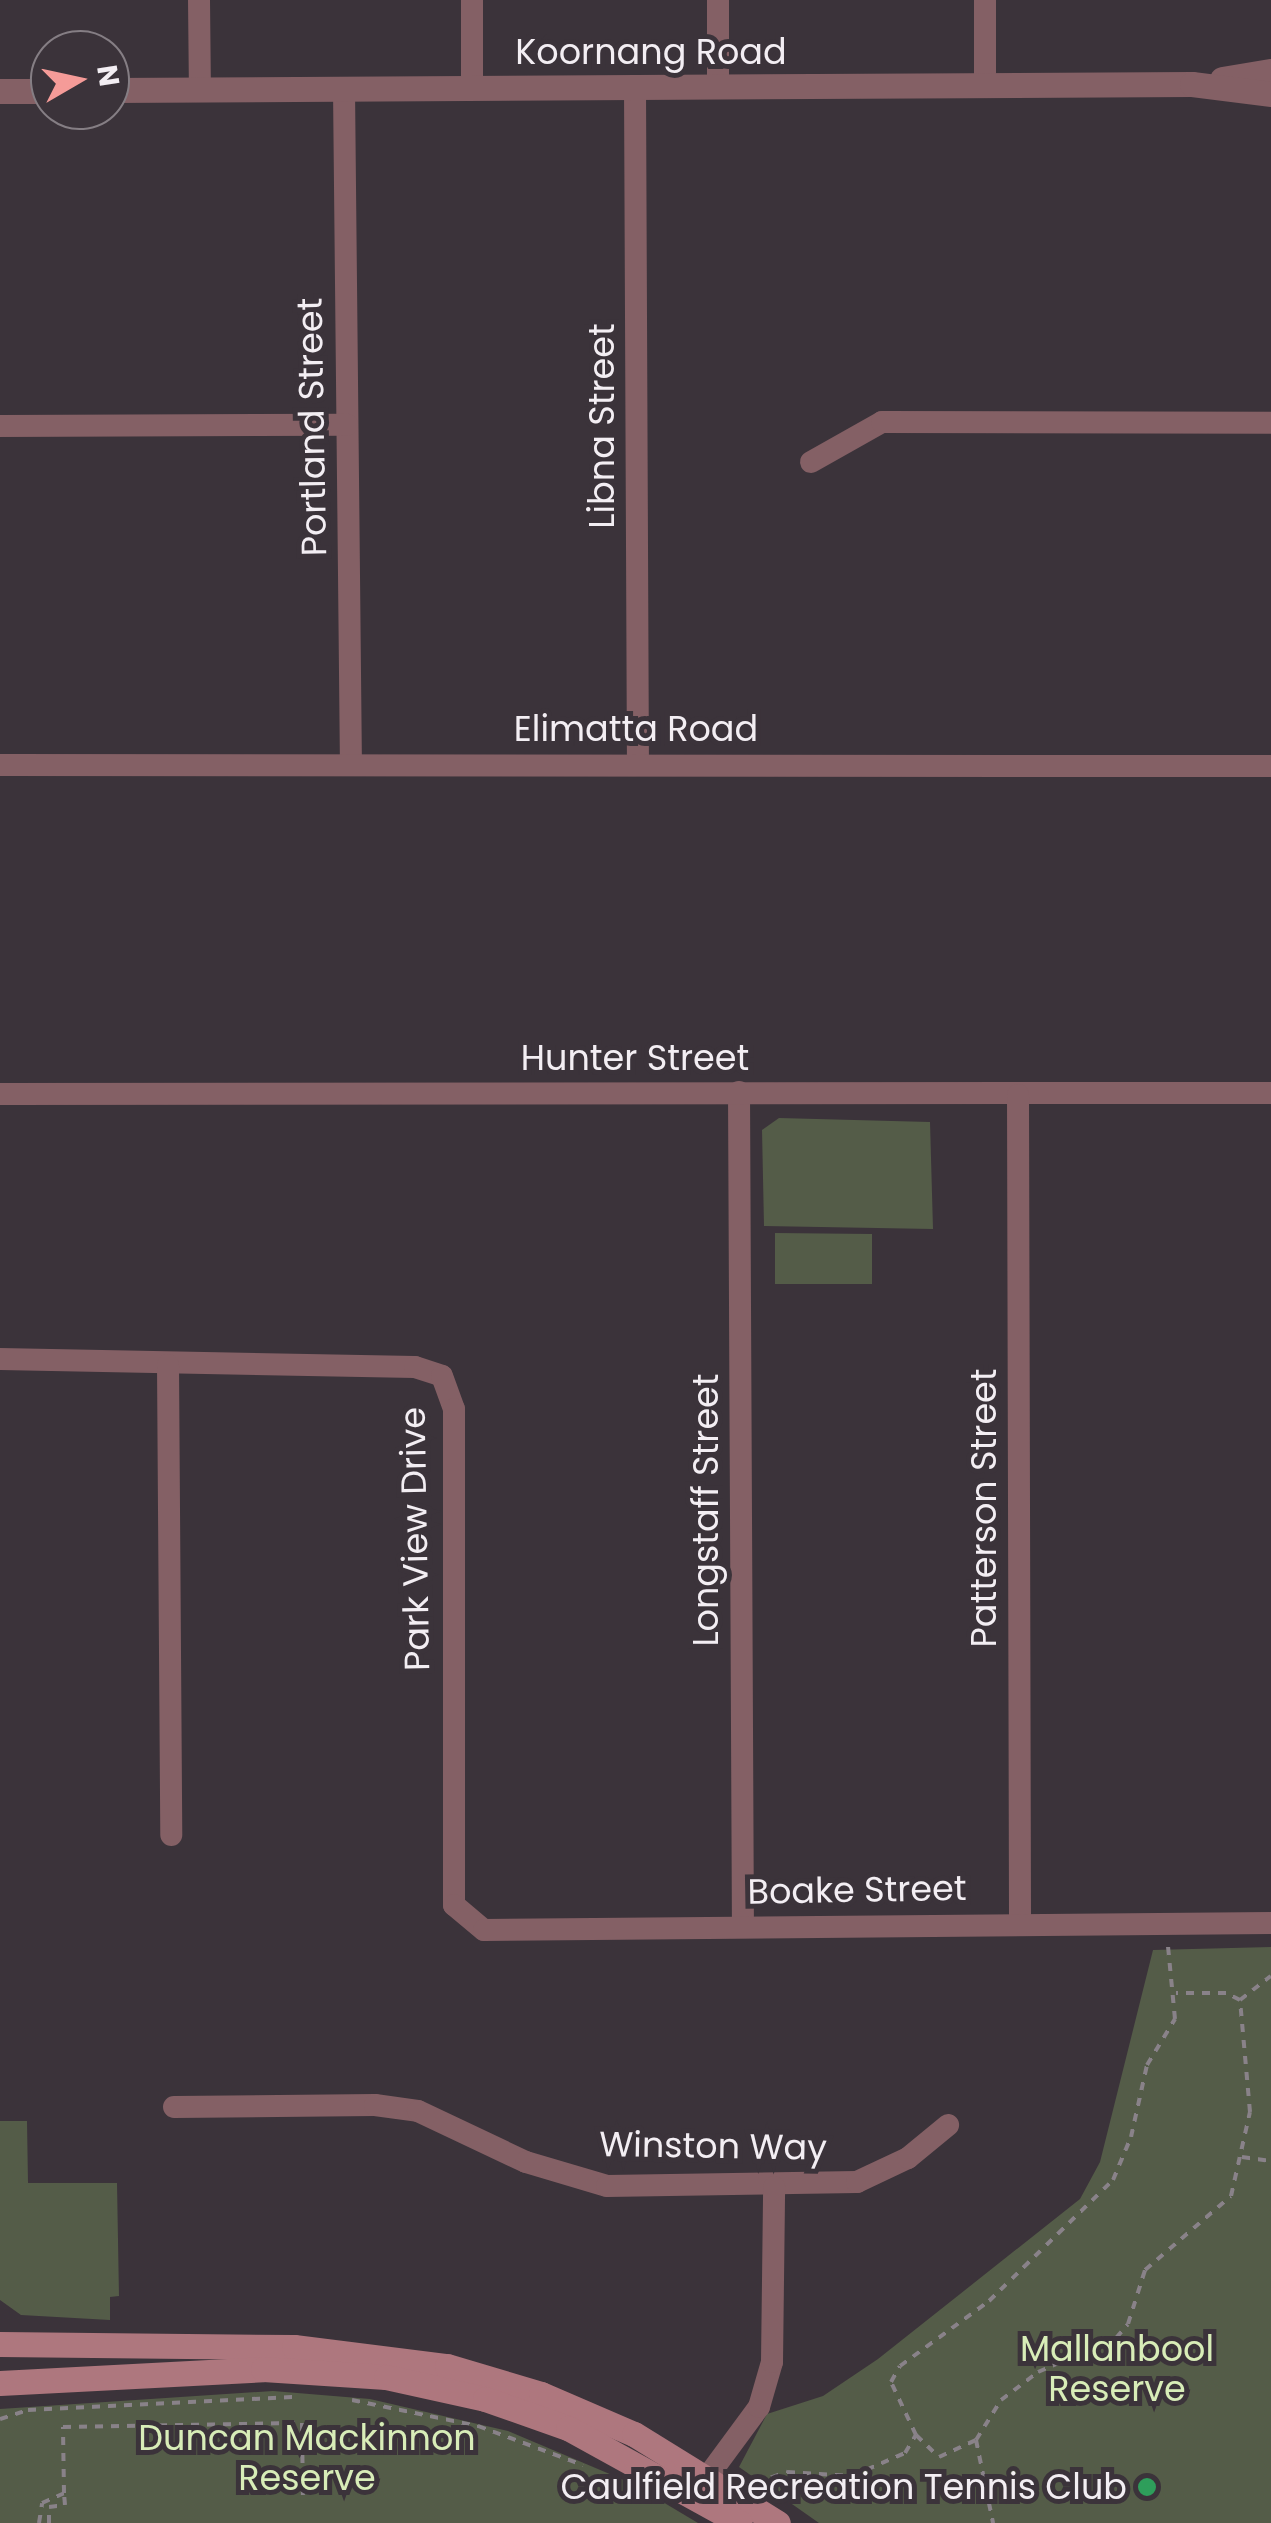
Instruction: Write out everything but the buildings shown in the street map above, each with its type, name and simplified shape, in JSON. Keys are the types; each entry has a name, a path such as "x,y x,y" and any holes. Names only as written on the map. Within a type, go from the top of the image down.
{"main road":[{"path":"1,2344 294,2347 412,2359 578,2408 745,2515 778,2523"},
{"path":"8,2386 263,2369 386,2377 485,2400 568,2428 701,2486"}],"street":[{"path":"200,0 200,89"},
{"path":"472,0 472,88"},
{"path":"718,0 718,86"},
{"path":"985,0 985,85"},
{"name":"Koornang Road","path":"1192,84 1271,72"},
{"name":"Koornang Road","path":"130,90 1192,84 1271,94"},
{"name":"Libna Street","path":"635,87 638,764"},
{"name":"Portland Street","path":"344,89 350,764"},
{"path":"0,91 30,91"},
{"path":"810,462 882,422 1271,424"},
{"path":"0,426 348,425"},
{"name":"Elimatta Road","path":"0,764 1271,766"},
{"name":"Longstaff Street","path":"739,1092 743,1927"},
{"name":"Hunter Street","path":"0,1094 1271,1093"},
{"name":"Patterson Street","path":"1018,1094 1020,1922"},
{"name":"Park View Drive","path":"0,1359 415,1368 442,1376 454,1409 454,1905"},
{"path":"168,1365 171,1835"},
{"name":"Boake Street","path":"454,1905 484,1930 1271,1922"},
{"name":"Winston Way","path":"174,2107 390,2107 418,2111 526,2162 607,2186 774,2187 858,2182 908,2158 948,2125"},
{"path":"701,2486 759,2407 772,2362 774,2187"}],"path":[{"path":"1169,1921 1176,2020 1147,2065 1131,2137 1113,2180 990,2301 900,2366 892,2382 916,2435 938,2457 976,2440 1001,2400 1038,2372 1116,2338 1128,2324 1145,2270 1231,2196 1250,2112 1240,2000"},
{"path":"1240,2000 1271,1976"},
{"path":"1176,1993 1226,1993 1240,2000"},
{"path":"1242,2157 1271,2161"},
{"path":"0,2419 28,2410 308,2397"},
{"path":"338,2399 478,2426 592,2468"},
{"path":"50,2523 49,2507 65,2504 63,2428 302,2423 303,2502"},
{"path":"745,2515 763,2476 852,2476 905,2453 916,2435"},
{"path":"976,2440 993,2523"},
{"path":"39,2523 42,2503 64,2493"}],"green space":[{"path":"779,1118 930,1122 933,1229 764,1226 762,1130"},
{"path":"775,1233 872,1234 872,1284 775,1284"},
{"name":"Mallanbool Reserve","path":"1271,1947 1271,2523 819,2523 739,2467 767,2414 823,2396 878,2359 1080,2199 1100,2162 1153,1950"},
{"path":"0,2121 27,2121 28,2183 117,2183 119,2296 110,2297 110,2320 21,2315 0,2300"},
{"name":"Duncan Mackinnon Reserve","path":"273,2391 370,2399 508,2431 631,2483 698,2523 0,2523 0,2409"}],"place":[{"name":"Caulfield Recreation Tennis Club","path":"1147,2487"}]}
